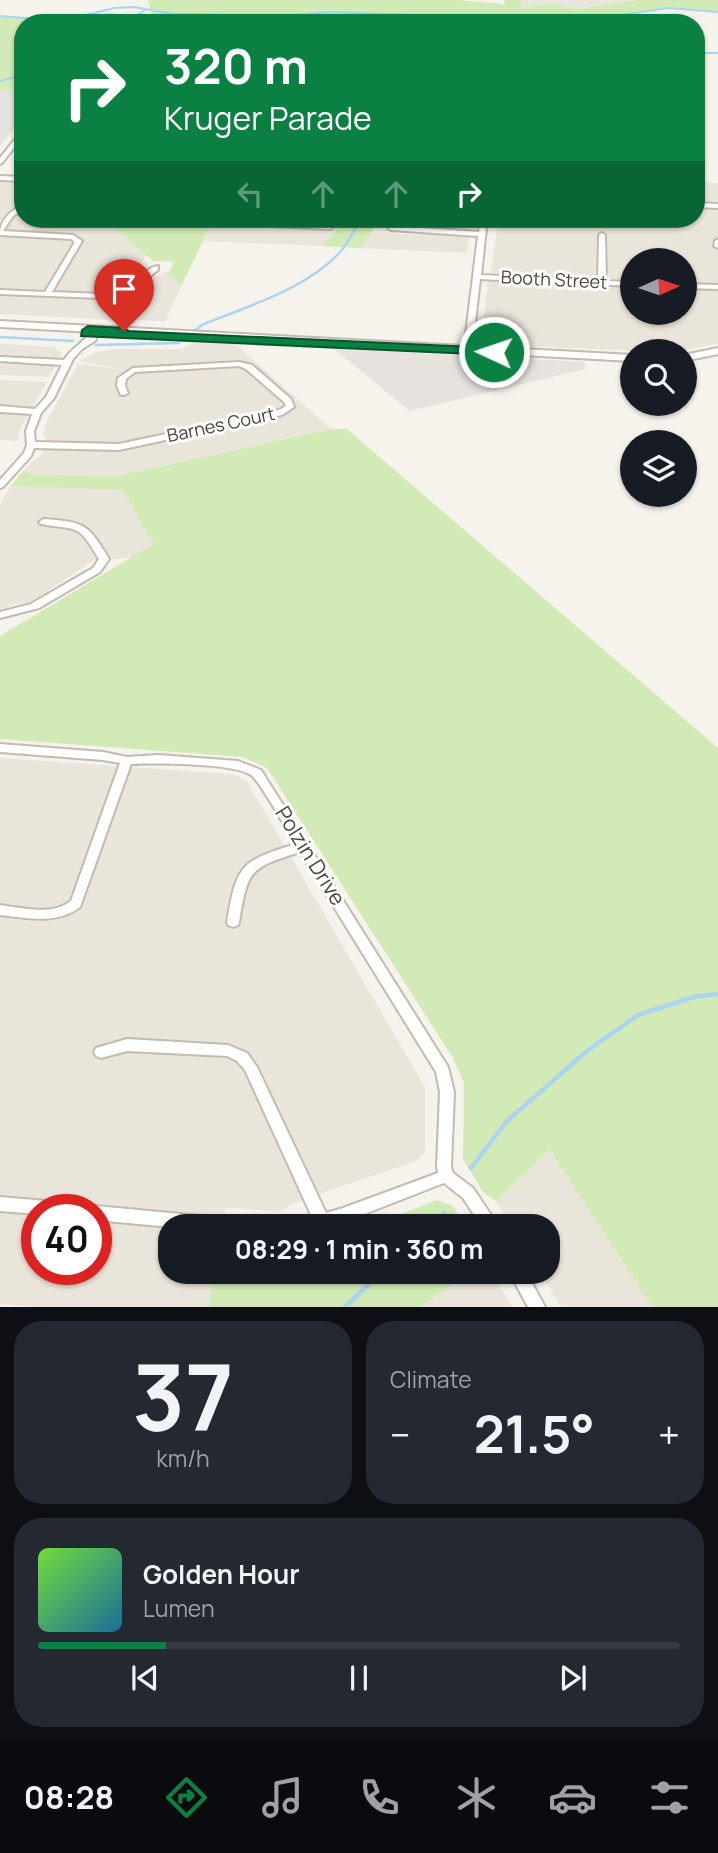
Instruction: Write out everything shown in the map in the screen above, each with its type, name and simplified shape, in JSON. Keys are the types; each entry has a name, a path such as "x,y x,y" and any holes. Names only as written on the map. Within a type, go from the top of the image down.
{"street":[{"path":"0,162 14,143"},
{"path":"0,149 9,149"},
{"path":"14,213 0,232 65,236 79,240 47,294"},
{"path":"391,228 481,234"},
{"path":"467,354 482,228"},
{"path":"602,235 602,283"},
{"path":"0,292 127,297 136,292 148,271 155,268"},
{"name":"Booth Street","path":"476,277 620,284"},
{"path":"697,286 718,286"},
{"path":"126,317 132,305 127,297"},
{"path":"0,327 195,336 467,354 620,358"},
{"path":"2,480 28,454 31,445 30,431 37,412 50,398 66,363 91,332"},
{"path":"697,355 718,351"},
{"path":"0,359 66,363"},
{"name":"Barnes Court","path":"31,445 119,447 282,412 290,407 288,401 243,365 133,370 122,378 124,393"},
{"path":"0,409 37,412"},
{"path":"0,615 36,606 97,570 103,563 104,559 87,530 72,524 44,522"},
{"name":"Polzin Drive","path":"0,748 103,756 127,761 158,759 239,765 252,769 261,777 443,1071 447,1092 444,1167 446,1176"},
{"path":"0,910 53,914 71,910 76,904 127,761"},
{"path":"233,922 241,878 250,865 304,846"},
{"path":"100,1052 127,1045 228,1051 242,1057 261,1090 319,1214"},
{"path":"349,1214 446,1176 468,1193 482,1214"},
{"path":"0,1204 21,1206"},
{"path":"112,1215 158,1219"},
{"path":"524,1284 537,1307"}],"shaded area":[{"path":"521,0 637,0 578,9 550,4 521,8"},
{"path":"0,90 14,91 14,129 0,146"},
{"path":"0,182 14,182 14,228 114,228 146,255 134,277 153,278 166,272 181,286 165,322 0,314"},
{"path":"705,182 718,183 718,287 697,284 697,248 620,248 620,279 491,273 497,228 705,228"},
{"path":"209,228 339,228 322,246 204,241"},
{"path":"421,228 471,228 467,253 360,248 369,233 420,235"},
{"path":"488,281 620,286 620,326 696,326 697,289 718,290 718,343 697,348 697,339 620,339 620,350 485,345 481,342"},
{"path":"193,343 235,344 331,429 113,477 26,474 27,472 23,471 43,453 47,440 43,435 47,421 78,364 120,369 80,361 96,352 116,349 182,349"},
{"path":"0,344 54,347 62,353 49,377 0,375"},
{"path":"334,349 585,362 585,369 410,411"},
{"path":"0,380 47,382 20,429 17,441 0,440"},
{"path":"11,486 122,490 154,544 132,558 94,560 31,602 11,605 0,612 0,505"},
{"path":"0,758 232,774 246,780 425,1087 425,1151 418,1160 291,1204 280,1212 226,1207 225,1214 158,1214 158,1284 212,1284 208,1307 33,1307 0,1304"},
{"path":"549,1149 652,1307 561,1307 547,1284 560,1284 560,1214 504,1214 497,1202"},
{"path":"453,1284 499,1284 512,1307 421,1307"}],"green space":[{"path":"148,0 457,0 504,4 505,0 521,0 521,8 550,4 578,9 637,0 718,0 718,11 665,8 621,14 152,14"},
{"path":"0,16 14,17 14,91 0,90"},
{"path":"114,228 210,228 181,286 166,272 170,271 174,262 153,261"},
{"path":"339,228 374,228 360,248 322,246"},
{"path":"331,429 347,429 718,748 718,1307 652,1307 549,1149 497,1202 483,1192 463,1159 464,1083 453,1058 267,768 243,757 0,739 0,636 154,544 122,490 11,486 23,471 28,472 27,474 113,477"},
{"path":"437,1200 453,1206 458,1214 401,1214"},
{"path":"212,1284 453,1284 421,1307 208,1307"}],"waterway":[{"path":"90,14 114,8 134,7 173,14"},
{"path":"628,14 668,8 718,12"},
{"path":"139,14 145,10"},
{"path":"306,14 385,14"},
{"path":"0,16 14,17"},
{"path":"705,53 718,53"},
{"path":"0,81 14,77"},
{"path":"192,333 202,325 276,295 311,276 341,251 356,228"},
{"path":"0,337 73,341"},
{"path":"96,345 179,343"},
{"path":"471,1168 506,1122 587,1051 638,1015 697,996 718,994"},
{"path":"345,1307 369,1284"}],"route":[{"path":"124,331 88,330 85,334 195,336 494,352"}]}
